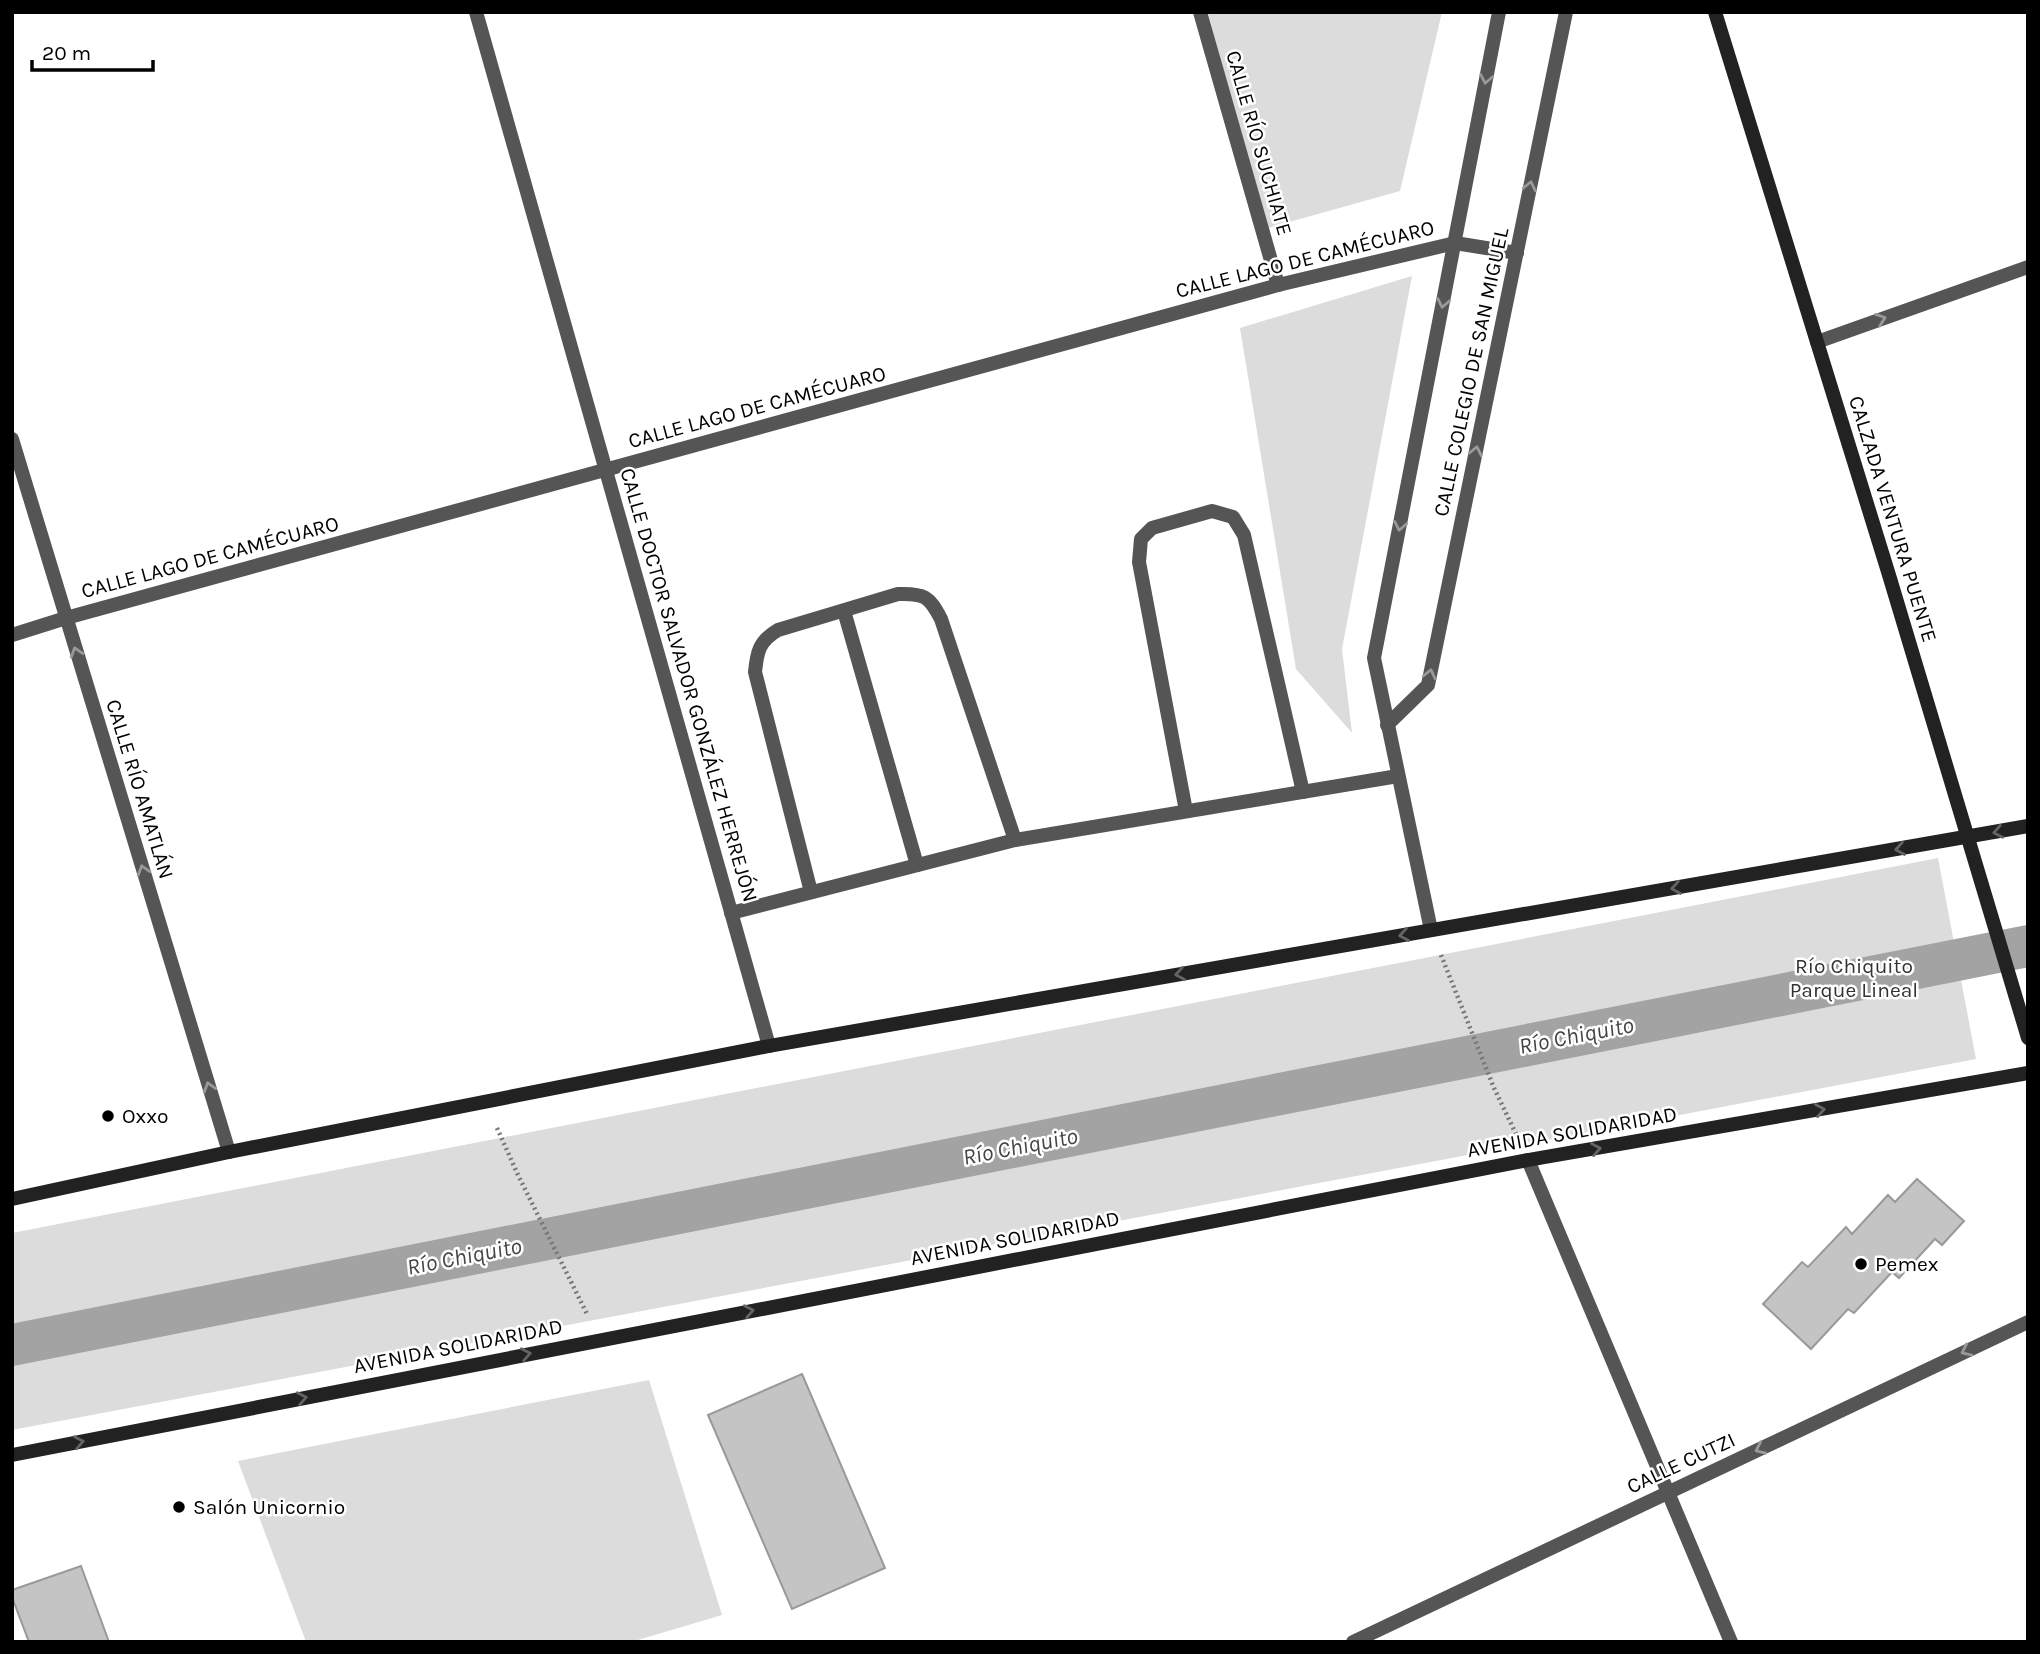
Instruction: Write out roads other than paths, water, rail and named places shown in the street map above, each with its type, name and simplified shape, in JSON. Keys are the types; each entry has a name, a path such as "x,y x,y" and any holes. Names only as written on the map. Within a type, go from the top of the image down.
{"main road":[{"name":"CALZADA VENTURA PUENTE","path":"1715,12 2026,1033"},
{"path":"12,1199 229,1152 769,1046 2028,826"},
{"name":"AVENIDA SOLIDARIDAD","path":"12,1455 1528,1160 2028,1073"}],"street":[{"name":"CALLE DOCTOR SALVADOR GONZÁLEZ HERREJÓN","path":"476,12 769,1046"},
{"name":"CALLE RÍO SUCHIATE","path":"1200,12 1278,285"},
{"name":"CALLE COLEGIO DE SAN MIGUEL","path":"1431,930 1374,658 1499,12"},
{"name":"CALLE COLEGIO DE SAN MIGUEL","path":"1387,725 1428,685 1566,12"},
{"name":"CALLE LAGO DE CAMÉCUARO","path":"12,635 1278,285 1455,243 1517,253"},
{"path":"1817,342 2028,267"},
{"name":"CALLE RÍO AMATLÁN","path":"12,439 229,1152"},
{"path":"1186,811 1139,562 1141,539 1152,528 1212,511 1233,517 1244,535 1303,792"},
{"path":"811,892 755,672 758,651 766,637 778,631 898,594 917,593 932,603 941,619 1015,840"},
{"path":"844,611 918,865"},
{"path":"732,913 1015,840 1398,776"},
{"path":"1528,1160 1731,1642"},
{"name":"CALLE CUTZI","path":"1353,1642 2028,1322"}],"waterway":[{"name":"Río Chiquito","path":"12,1345 2028,946"}],"place":[{"name":"Oxxo","path":"108,1116"},
{"name":"Pemex","path":"1861,1264"},
{"name":"Salón Unicornio","path":"179,1507"}],"park label":[{"name":"Río Chiquito Parque Lineal","path":"1854,978"}]}
